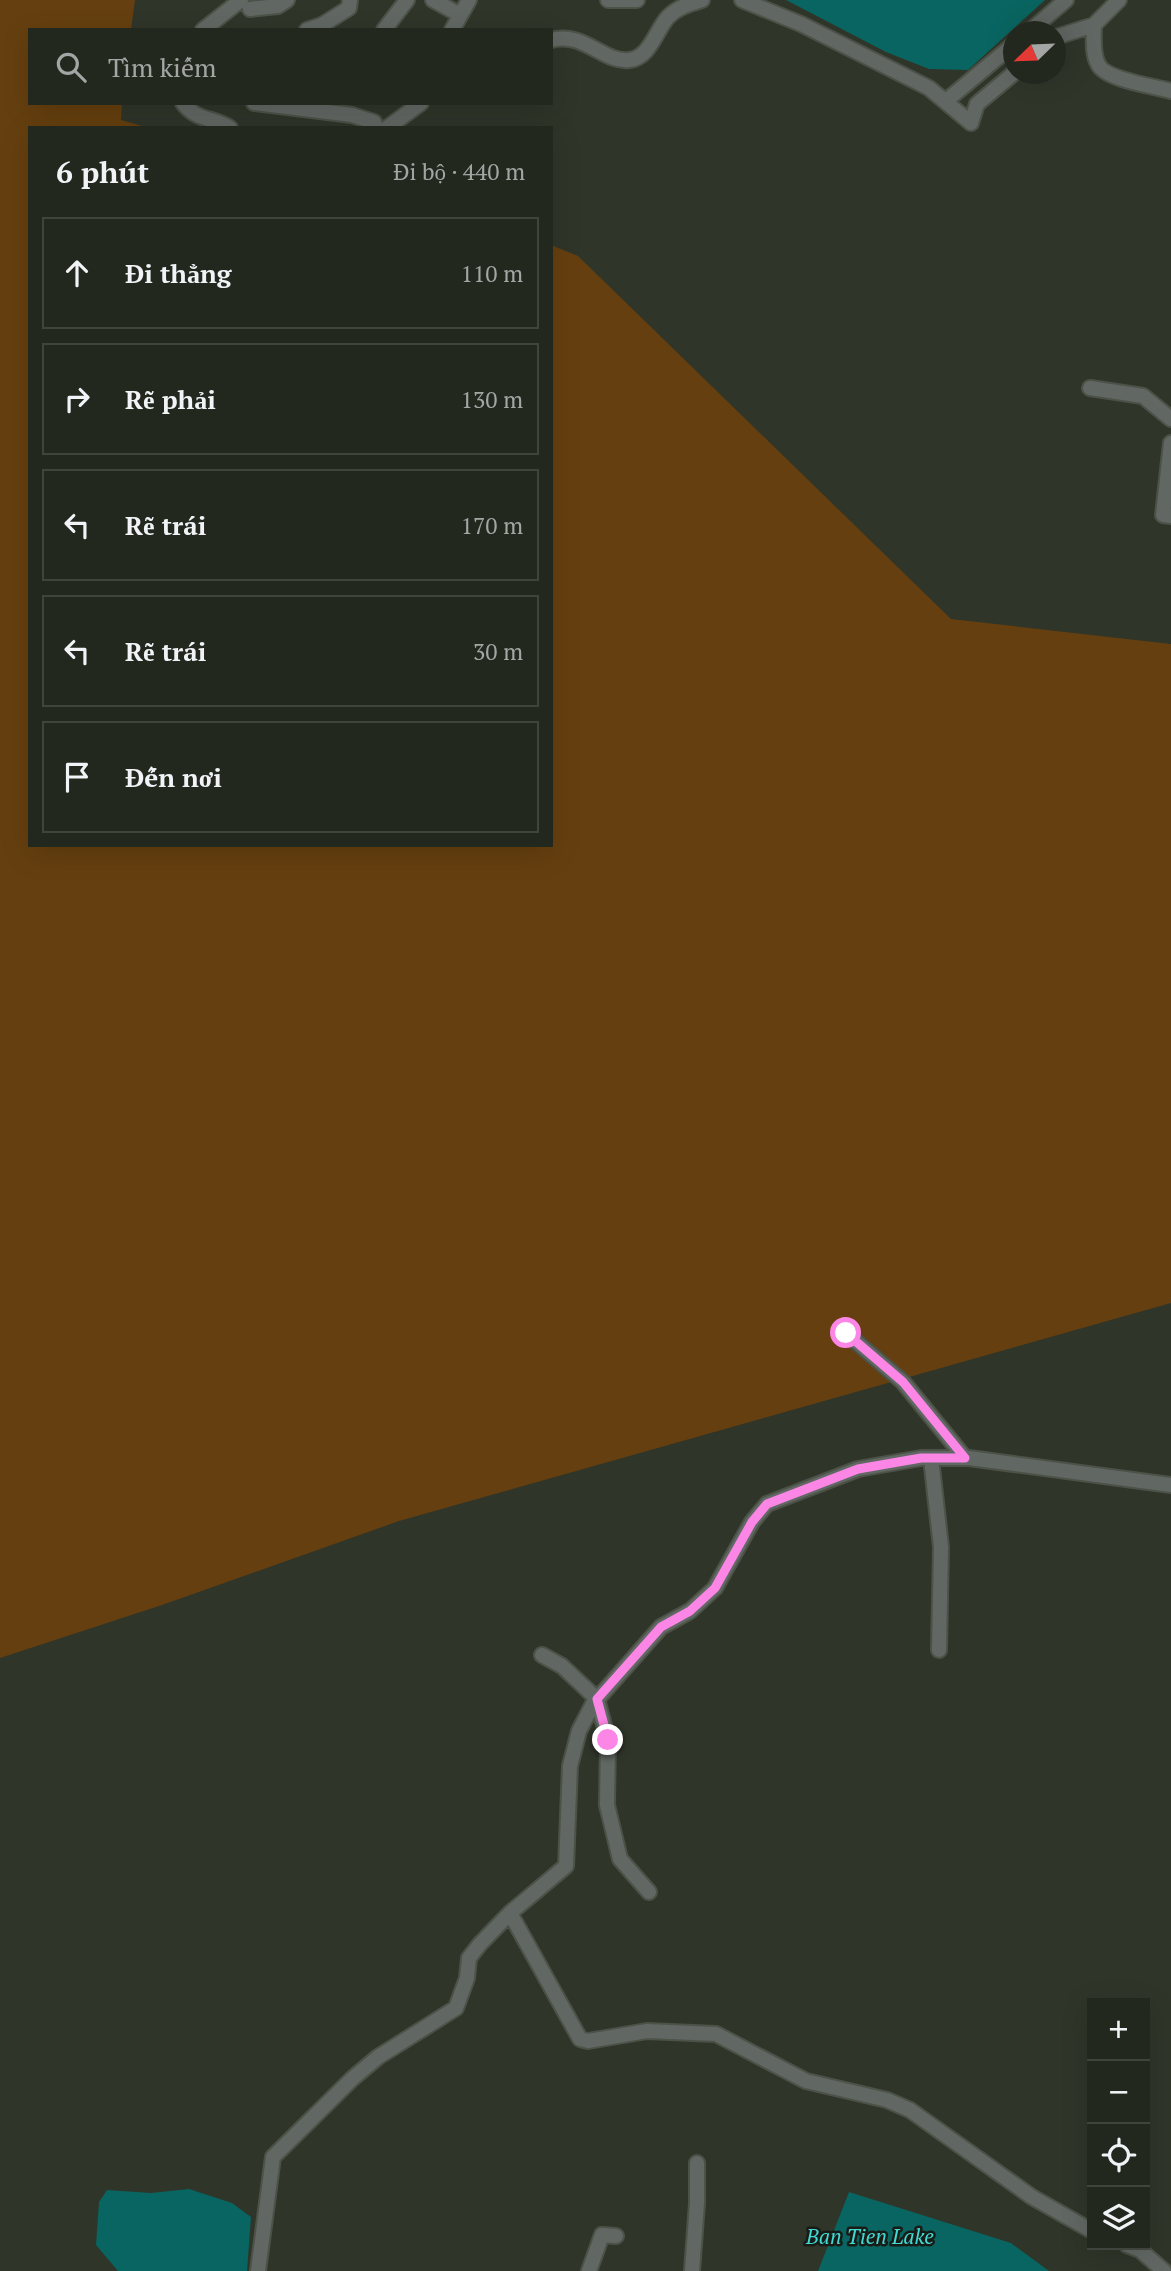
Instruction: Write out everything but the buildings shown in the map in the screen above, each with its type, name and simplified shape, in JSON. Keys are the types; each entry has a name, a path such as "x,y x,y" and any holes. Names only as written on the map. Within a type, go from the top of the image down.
{"street":[{"path":"206,28 245,5 278,6 287,0"},
{"path":"313,28 349,8 350,0"},
{"path":"386,28 407,0"},
{"path":"433,0 460,15"},
{"path":"453,28 469,0"},
{"path":"608,0 630,0"},
{"path":"553,40 580,41 621,60 630,60 646,50 660,27 678,9 702,0"},
{"path":"742,0 774,11 929,88 971,123 977,104 1003,82"},
{"path":"1042,21 1066,0"},
{"path":"1066,34 1094,25 1119,0"},
{"path":"1094,25 1094,50 1101,69 1115,77 1171,92"},
{"path":"946,101 1003,53"},
{"path":"185,105 199,118 216,120 226,126"},
{"path":"270,105 352,115 373,122 375,126"},
{"path":"390,126 418,105"},
{"path":"1090,387 1143,396 1171,419"},
{"path":"1171,443 1163,515 1171,516"},
{"path":"846,1333 903,1382 965,1458"},
{"path":"932,1458 941,1547 939,1650"},
{"path":"258,2271 262,2224 273,2157 378,2057 456,2008 467,1978 469,1958 509,1913 560,1874 568,1861 566,1810 570,1766 579,1731 597,1699 661,1627 690,1611 715,1588 752,1522 767,1504 858,1469 932,1458 965,1458 1171,1485"},
{"path":"542,1654 562,1666 597,1699 608,1740 607,1805 620,1859 649,1892"},
{"path":"509,1913 580,2039 588,2041 647,2031 716,2034 807,2081 887,2100 910,2110 1032,2197 1087,2228"},
{"path":"692,2271 697,2203 696,2163"},
{"path":"589,2271 603,2235 617,2236"},
{"path":"1140,2250 1164,2271"}],"shaded area":[{"path":"0,0 135,0 131,28 28,28 28,105 122,105 121,120 142,126 28,126 28,847 553,847 553,246 578,256 951,619 1171,644 1171,1303 399,1521 162,1605 0,1658"}],"water":[{"path":"786,0 1045,0 1022,21 1003,21 1003,38 968,70 929,69 886,52"},
{"path":"189,2189 232,2203 251,2217 247,2271 118,2271 96,2245 99,2202 107,2190 151,2193"},
{"name":"Ban Tien Lake","path":"849,2192 1011,2243 1049,2271 818,2271"}],"route":[{"path":"608,1740 597,1699 661,1627 690,1611 715,1588 752,1522 767,1504 858,1469 921,1458 965,1458 903,1382 846,1333"}]}
